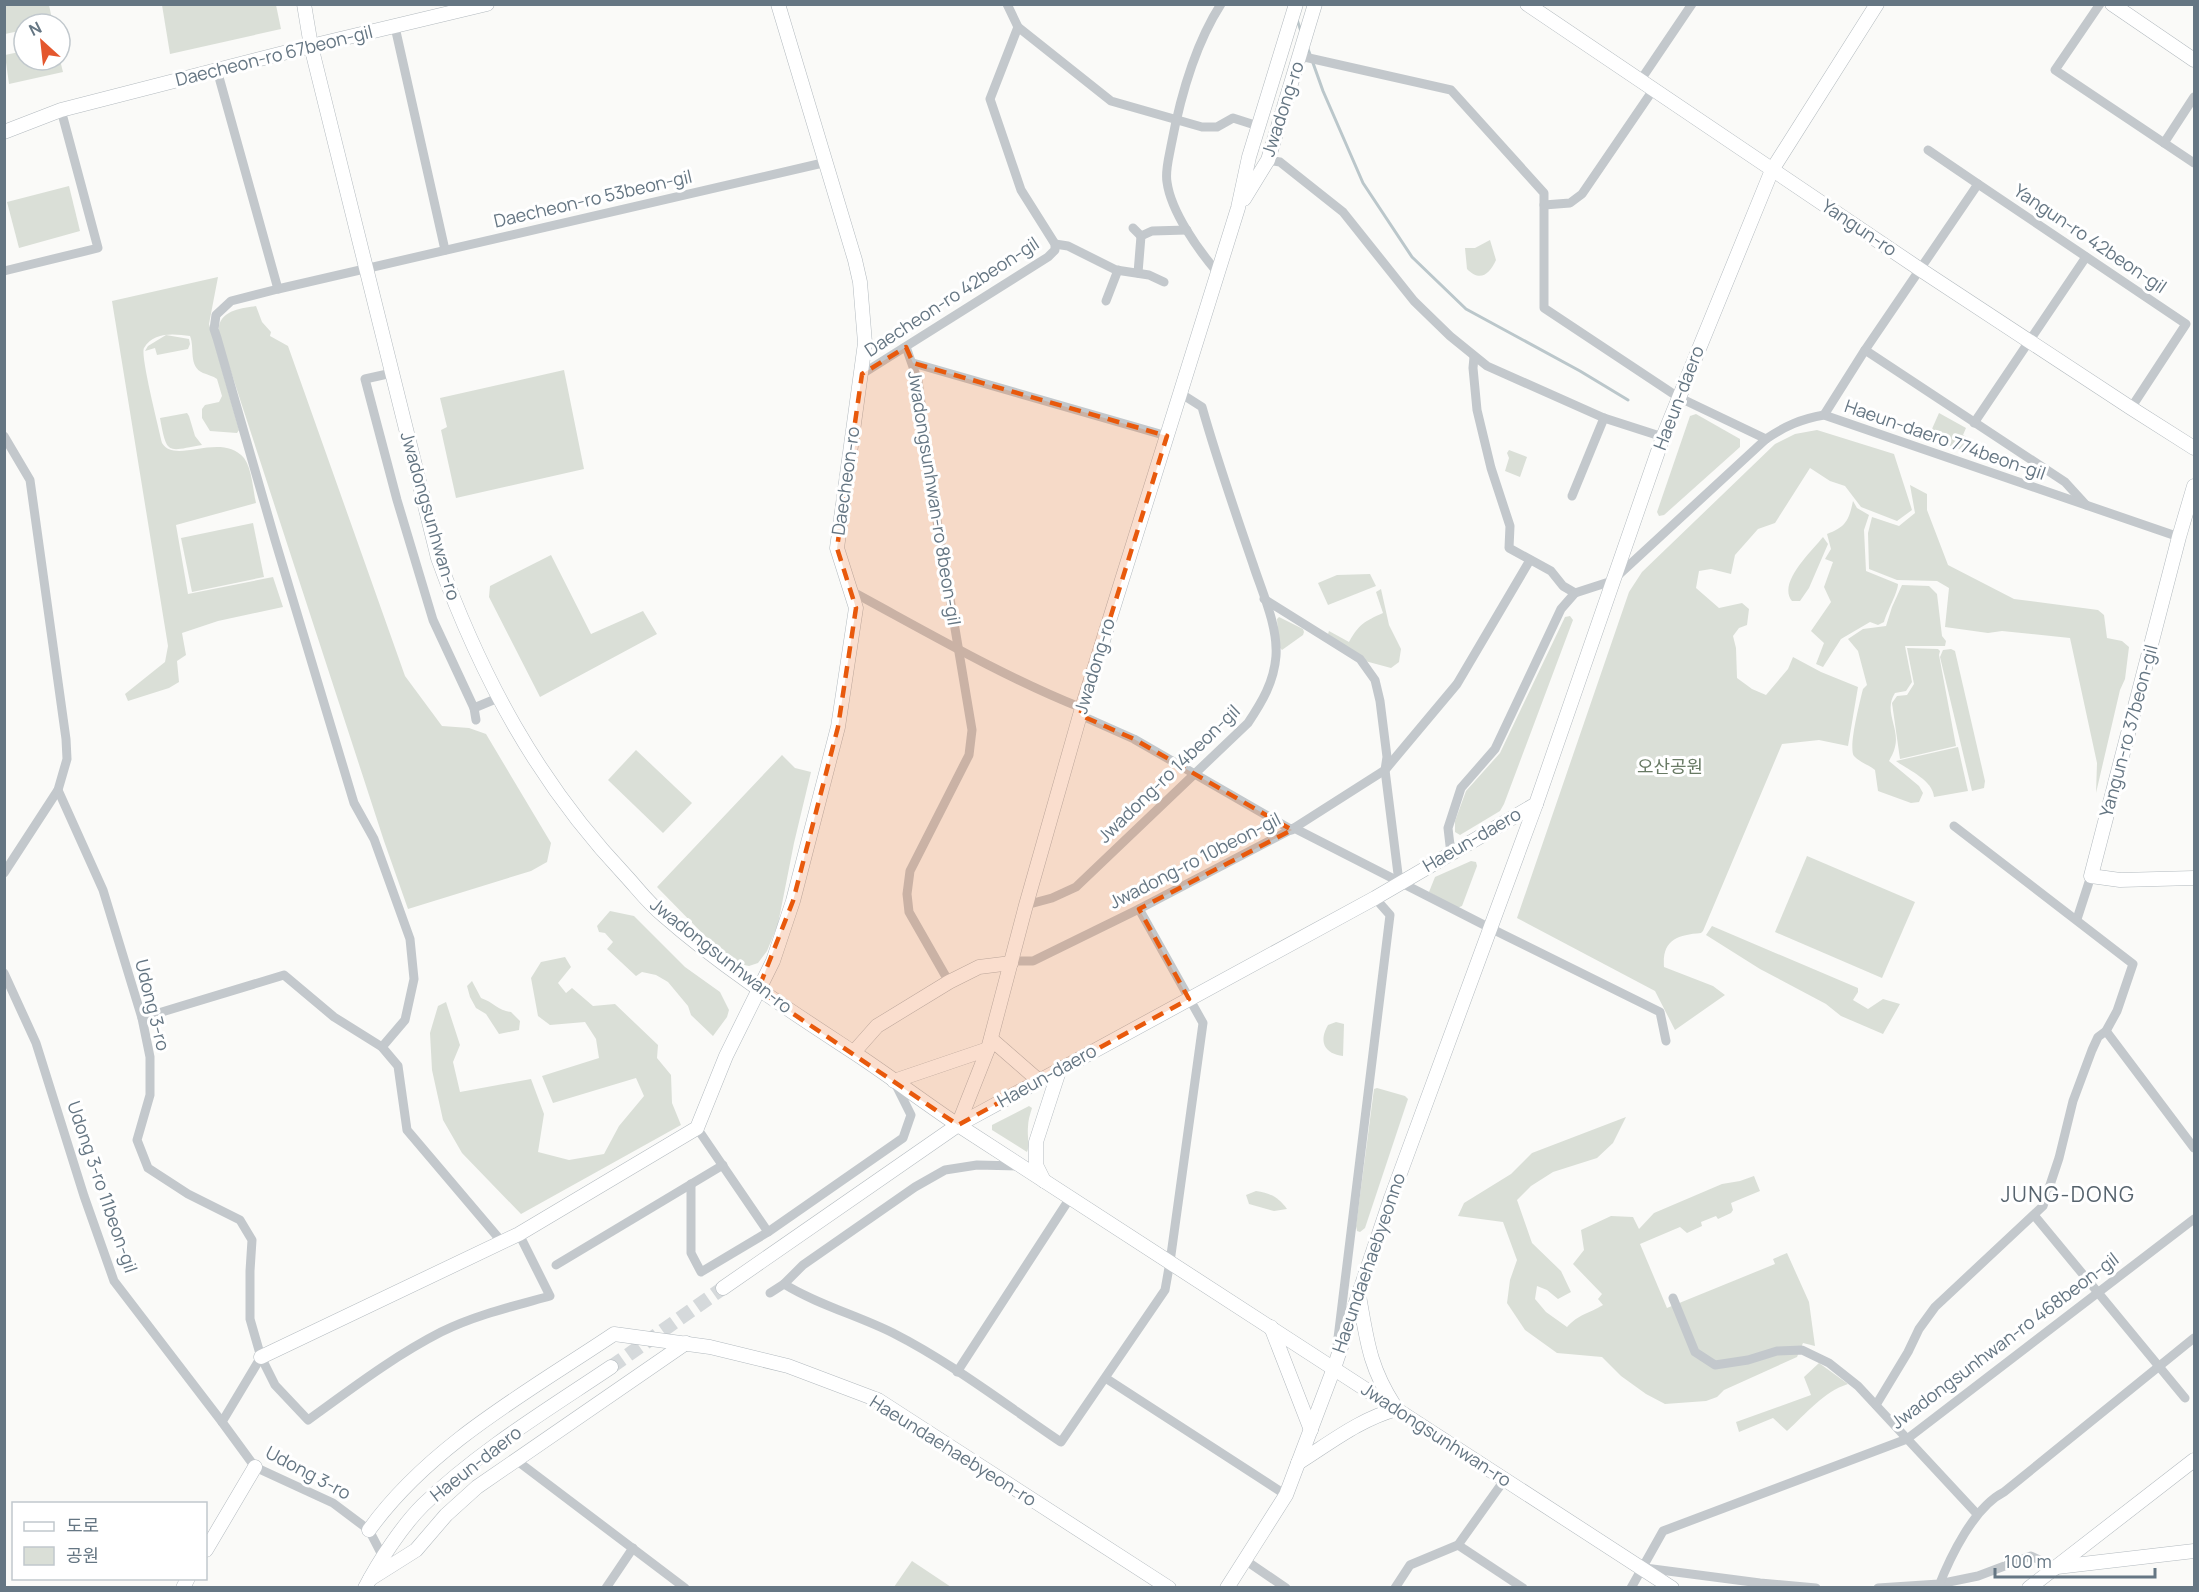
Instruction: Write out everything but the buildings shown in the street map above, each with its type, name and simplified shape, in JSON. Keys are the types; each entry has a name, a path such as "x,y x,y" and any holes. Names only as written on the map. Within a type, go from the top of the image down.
{"main road":[{"name":"Jwadongsunhwan-ro","path":"304,4 311,46 438,558 459,616 498,698 553,786 596,844 662,915 758,990 854,1052 958,1125 1672,1587"},
{"name":"Daecheon-ro 67beon-gil","path":"4,132 61,110 487,4"},
{"name":"Daecheon-ro","path":"697,1128 726,1056 773,961 793,901 838,728 856,608 837,548 865,343 860,282 827,162 778,4"},
{"name":"Jwadong-ro","path":"958,1125 989,1044 1081,711 1238,208 1249,157 1296,4"},
{"name":"Jwadong-ro","path":"1238,208 1268,160 1315,4"},
{"name":"Yangun-ro","path":"1527,4 1921,270 2194,448"},
{"name":"Haeun-daero","path":"723,1288 958,1125 1375,898 1536,804 1663,437 1772,170 1877,4"},
{"path":"2112,4 2194,60"},
{"name":"Yangun-ro 37beon-gil","path":"2091,876 2194,486"},
{"path":"1490,928 1536,804"},
{"path":"2091,876 2120,880 2194,878"},
{"name":"Haeundaehaebyeonno","path":"1227,1587 1286,1495 1334,1368 1391,1198 1490,928"},
{"path":"854,1052 878,1026 949,982 979,967 1012,962"},
{"path":"894,1081 989,1044 1038,1080"},
{"path":"1044,1181 1036,1165 1035,1142 1060,1068"},
{"path":"261,1356 519,1234 697,1128"},
{"path":"1298,1463 1358,1424 1381,1413 1397,1409 1375,1370 1359,1294"},
{"path":"1271,1327 1311,1430"},
{"name":"Haeundaehaebyeon-ro","path":"369,1530 406,1484 465,1434 614,1334 686,1343 788,1366 878,1400 1169,1587"},
{"path":"368,1583 416,1550 446,1515 477,1487 686,1343"},
{"name":"Haeun-daero","path":"368,1583 383,1557 422,1506 485,1452 611,1367"},
{"path":"2029,1587 2194,1460"},
{"path":"207,1548 255,1467"},
{"path":"2055,1567 2194,1551"}],"street":[{"path":"1007,4 1018,27 1111,101 1202,127 1217,127 1233,118 1258,126"},
{"path":"1208,4 1219,8 1197,53 1176,119 1167,181 1172,199 1198,250 1218,273"},
{"path":"1640,81 1692,4"},
{"path":"2100,4 2055,70 2194,163"},
{"path":"395,27 445,250"},
{"name":"Daecheon-ro 42beon-gil","path":"862,374 1048,257 1055,250 1054,244 1021,190 990,99 1018,27"},
{"path":"1300,56 1451,90 1544,192 1544,308 1678,397 1766,439"},
{"path":"217,70 278,289"},
{"path":"1544,205 1570,203 1582,194 1653,90"},
{"path":"2164,143 2194,97"},
{"path":"4,271 98,248 61,110"},
{"name":"Yangun-ro 42beon-gil","path":"1928,150 2186,324 2131,408"},
{"path":"1268,160 1280,162 1343,212 1414,301 1474,357 1503,375 1604,418 1663,437"},
{"name":"Daecheon-ro 53beon-gil","path":"367,268 827,162"},
{"path":"1824,415 1865,350 1978,184"},
{"path":"1133,228 1141,236 1138,273 1149,274 1164,282"},
{"path":"1141,236 1152,231 1187,230"},
{"name":"Daecheon-ro 42beon-gil","path":"1054,244 1068,246 1118,270 1138,273"},
{"path":"1974,423 2086,257"},
{"path":"367,268 231,301 216,315 214,329 354,803 374,839 410,939 414,980 405,1020 382,1047"},
{"path":"1106,301 1118,270"},
{"name":"Jwadongsunhwan-ro 8beon-gil","path":"906,347 918,381 942,553 972,730 969,755 910,871 907,894 909,912 949,982"},
{"path":"1865,350 2065,482 2088,506"},
{"path":"1474,357 1477,410 1491,468 1510,526 1509,548 1551,571 1563,586 1575,592"},
{"path":"913,363 1167,436"},
{"path":"392,373 365,379 397,500 433,620 474,708 476,720"},
{"name":"Jwadong-ro 14beon-gil","path":"1026,904 1052,898 1076,887 1248,723 1263,700 1272,677 1276,655 1272,626 1202,407 1180,393"},
{"name":"Haeun-daero 774beon-gil","path":"1612,581 1766,439 1783,427 1802,419 1824,415 2179,537"},
{"path":"1572,496 1604,418"},
{"path":"4,436 30,480 67,759 58,790 4,873"},
{"name":"Jwadong-ro 10beon-gil","path":"1012,962 1034,961 1139,909 1293,829 1385,770 1457,684 1530,560"},
{"path":"1451,854 1448,828 1461,788 1495,749 1561,609 1575,592 1612,581"},
{"name":"Jwadongsunhwan-ro 8beon-gil","path":"851,591 1134,739 1293,829 1660,1012 1666,1041"},
{"path":"1264,599 1360,659 1375,680 1387,757 1385,770 1399,882"},
{"path":"474,708 498,698"},
{"name":"Udong 3-ro","path":"58,790 103,890 142,1018 150,1057 150,1095 137,1140 148,1168 188,1194 240,1220 252,1240 250,1319 261,1356 275,1385 308,1420 389,1363 443,1331 497,1311 550,1296 519,1234"},
{"path":"1876,1405 1919,1329 1935,1307 2043,1206 2059,1158 2073,1101 2098,1037 2106,1031 2117,1011 2133,964 1954,826"},
{"path":"2077,919 2091,876"},
{"path":"1334,1368 1390,915 1375,898"},
{"path":"784,1284 812,1299 892,1332 957,1372 1061,1442 1166,1290 1203,1023 1139,909"},
{"name":"Udong 3-ro 11beon-gil","path":"4,973 36,1043 84,1196 114,1281 222,1422"},
{"path":"142,1018 284,975 334,1017 382,1047 398,1066 407,1130 502,1242"},
{"path":"2106,1031 2194,1148"},
{"path":"692,1184 691,1253 701,1272 768,1232 903,1138 911,1115 894,1081"},
{"path":"697,1128 768,1232"},
{"path":"556,1265 723,1165"},
{"path":"770,1293 784,1284 803,1265 915,1187 945,1170 976,1165 1022,1166"},
{"path":"957,1372 1070,1198"},
{"path":"2034,1215 2185,1398"},
{"name":"Jwadongsunhwan-ro 468beon-gil","path":"1631,1587 1663,1531 1907,1439 2194,1220"},
{"path":"1673,1298 1695,1352 1715,1365 1748,1360 1777,1351 1802,1350 1829,1363 1858,1386 1977,1514"},
{"path":"1938,1586 1970,1524 1992,1498 2004,1492 2194,1338"},
{"path":"222,1422 261,1356"},
{"path":"1107,1378 1286,1495"},
{"name":"Udong 3-ro","path":"222,1422 255,1467 333,1503 369,1530 383,1557"},
{"path":"516,1460 685,1587"},
{"path":"1395,1587 1410,1565 1458,1545 1505,1479"},
{"path":"1458,1545 1523,1587"},
{"path":"606,1587 633,1548"},
{"path":"1878,1587 1938,1586 1978,1576 2031,1556 2055,1567"},
{"path":"1245,1560 1286,1587"},
{"path":"1643,1568 1816,1587"},
{"path":"1724,1587 1733,1579"}],"highlighted area":[{"path":"906,347 913,363 1167,436 1080,715 1134,739 1292,830 1139,909 1189,999 958,1125 758,990 793,901 838,727 856,608 837,548 862,374"}],"green space":[{"path":"5,4 49,5 50,12 12,12 12,33 5,34"},
{"path":"162,5 276,5 281,29 170,54"},
{"path":"12,54 12,72 63,72 9,84 5,55"},
{"path":"69,186 80,231 19,248 7,202"},
{"path":"1490,240 1496,260 1487,273 1476,275 1467,269 1465,248 1475,248"},
{"path":"218,277 209,324 239,430 237,433 210,431 202,418 202,409 205,405 219,402 222,396 217,379 203,373 195,366 190,336 171,334 159,336 144,348 147,377 162,443 168,449 177,451 223,447 244,458 251,474 256,503 176,525 188,594 273,577 283,607 218,621 182,633 186,655 177,661 179,682 169,688 128,701 125,694 165,662 168,646 112,301"},
{"path":"256,306 262,322 271,332 270,336 288,346 405,676 442,726 469,728 486,734 551,843 547,862 531,871 408,909 221,339 219,326 224,316"},
{"path":"166,335 189,339 188,349 157,355 155,348 145,351 148,346"},
{"path":"564,370 584,469 456,498 441,430 447,427 440,398"},
{"path":"187,413 195,436 202,445 182,449 170,448 165,439 160,418"},
{"path":"1939,413 1966,428 1963,435 2015,466 2013,468 1928,438"},
{"path":"1696,414 1740,439 1740,447 1664,515 1659,516 1657,512 1690,416"},
{"name":"오산공원","path":"1817,430 1894,454 1912,510 1897,521 1861,507 1845,486 1830,481 1810,468 1775,523 1758,529 1735,555 1731,574 1711,569 1699,571 1696,588 1719,608 1742,603 1749,609 1747,625 1739,628 1733,636 1736,648 1737,678 1752,689 1766,695 1788,669 1793,657 1821,672 1858,687 1848,746 1819,740 1782,744 1703,931 1685,935 1668,945 1664,967 1713,986 1725,995 1675,1030 1655,991 1517,918 1629,592 1642,572 1775,444 1795,434"},
{"path":"1509,450 1527,457 1520,477 1505,471"},
{"path":"1910,485 1927,494 1927,510 1948,565 2014,599 2098,610 2104,615 2107,638 2122,641 2129,647 2125,679 2120,690 2096,793 2097,763 2070,638 2002,631 1988,633 1945,627 1949,588 1937,581 1897,580 1869,569 1868,533 1872,517 1899,526 1915,513"},
{"path":"1853,501 1857,508 1869,515 1864,530 1866,571 1898,584 1898,587 1884,622 1878,625 1870,622 1841,639 1823,667 1816,664 1824,643 1811,631 1831,602 1824,587 1833,562 1825,559 1831,549 1827,534 1839,529 1846,522"},
{"path":"253,523 264,577 192,592 181,538"},
{"path":"1823,537 1828,544 1809,588 1800,601 1792,601 1789,585 1792,577"},
{"path":"551,555 591,634 643,611 657,634 540,697 489,597 490,586"},
{"path":"1370,574 1376,586 1328,605 1318,583 1337,575"},
{"path":"1902,585 1929,586 1937,594 1942,636 1946,641 1945,646 1905,646 1912,682 1906,691 1895,693 1892,700 1891,713 1896,740 1895,749 1889,761 1919,786 1923,793 1919,802 1911,803 1878,791 1875,770 1854,756 1852,744 1863,689 1867,685 1858,651 1848,639 1863,629 1886,626"},
{"path":"1381,589 1389,625 1401,649 1399,662 1391,668 1365,661 1328,634 1329,631 1349,642 1363,624 1383,613 1376,592"},
{"path":"1570,616 1573,620 1504,804 1500,811 1460,835 1455,832 1455,821 1466,791 1500,753 1565,617"},
{"path":"1279,617 1303,629 1304,632 1282,650 1279,647 1277,619"},
{"path":"1907,648 1938,649 1940,651 1956,746 1900,759 1892,703 1897,696 1907,695 1914,684"},
{"path":"1943,650 1955,651 1985,781 1984,788 1972,791 1940,657"},
{"path":"1958,747 1968,791 1934,797 1933,791 1925,781 1896,761"},
{"path":"636,750 692,803 663,833 608,780"},
{"path":"782,755 795,768 811,772 778,924 767,951 758,963 749,966 736,963 703,934 657,887"},
{"path":"1807,856 1915,902 1882,978 1775,932"},
{"path":"1471,861 1476,862 1477,866 1462,906 1457,908 1429,892 1435,877"},
{"path":"610,911 634,916 685,967 720,992 729,1010 727,1017 713,1036 691,1015 688,1006 668,982 656,975 642,972 636,976 607,949 613,942 605,933 599,932 597,926"},
{"path":"1712,926 1858,988 1853,1000 1868,1009 1883,999 1900,1004 1883,1034 1841,1016 1826,1004 1760,969 1706,935"},
{"path":"565,957 571,967 558,983 566,993 572,988 593,1006 615,1004 658,1045 657,1058 671,1075 672,1103 681,1125 521,1214 462,1153 443,1120 432,1070 430,1033 438,1006 446,1002 460,1045 453,1062 460,1092 531,1079 544,1114 538,1152 569,1160 604,1154 619,1126 644,1096 636,1078 553,1103 542,1076 599,1058 596,1039 585,1022 550,1025 538,1016 531,978 541,962"},
{"path":"472,981 481,998 511,1012 520,1021 519,1030 499,1034 486,1014 476,1008 470,997 467,986"},
{"path":"1336,1022 1344,1024 1343,1056 1332,1053 1324,1042 1328,1025"},
{"path":"1374,1089 1405,1096 1408,1099 1365,1228 1360,1232 1357,1231 1356,1226"},
{"path":"1029,1106 1032,1108 1028,1122 1027,1152 992,1130 992,1125"},
{"path":"1626,1117 1613,1143 1597,1158 1553,1172 1531,1186 1517,1200 1532,1243 1561,1271 1571,1292 1558,1299 1547,1290 1537,1286 1535,1299 1546,1312 1567,1327 1603,1305 1598,1299 1602,1294 1573,1264 1584,1250 1581,1230 1611,1216 1633,1217 1639,1229 1654,1213 1722,1184 1754,1176 1760,1191 1731,1203 1733,1210 1731,1213 1718,1219 1716,1216 1701,1222 1702,1226 1687,1233 1680,1227 1640,1244 1667,1308 1775,1264 1773,1259 1787,1253 1809,1302 1815,1346 1803,1343 1797,1357 1724,1390 1717,1397 1706,1401 1665,1404 1621,1376 1602,1357 1557,1353 1525,1330 1507,1303 1510,1280 1517,1260 1503,1222 1458,1216 1464,1203 1511,1174 1532,1153"},
{"path":"1256,1191 1273,1196 1287,1209 1274,1211 1249,1204 1246,1195"},
{"path":"1819,1363 1848,1384 1823,1398 1787,1431 1773,1418 1739,1432 1736,1422 1811,1395 1804,1377"},
{"path":"912,1561 951,1587 894,1587"}],"waterway":[{"path":"1296,17 1301,31"},
{"path":"1308,49 1323,91 1363,183 1412,257 1466,309 1628,400"}],"tunnel":[{"path":"611,1367 723,1288"}],"district":[{"name":"JUNG-DONG","path":"2068,1195"}]}
